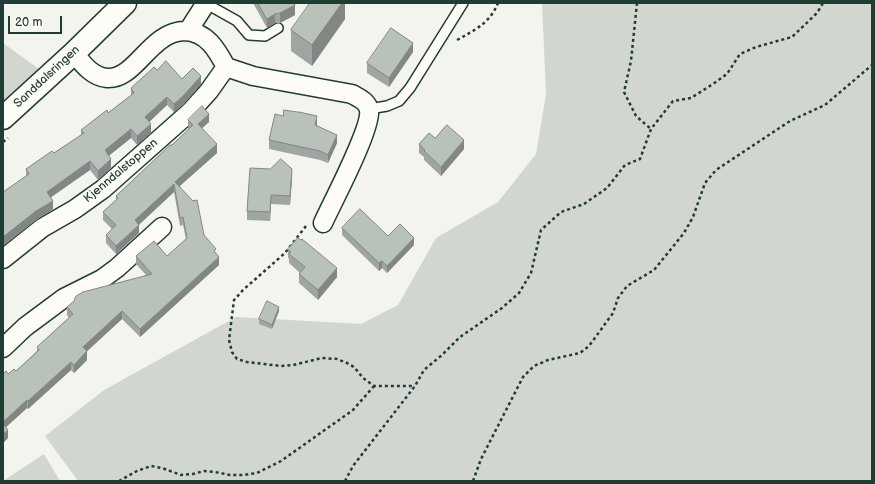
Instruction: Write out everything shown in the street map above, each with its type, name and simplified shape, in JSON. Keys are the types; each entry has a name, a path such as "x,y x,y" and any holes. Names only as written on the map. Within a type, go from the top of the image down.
{"main road":[{"name":"Sanddalsringen","path":"3,118 74,53 125,3"}],"street":[{"path":"188,32 205,3"},
{"path":"74,53 97,76 117,78 137,62 160,39 173,33 192,32 202,36 210,42 218,52 226,67 253,76 352,94 365,102 369,109 370,118 364,136 325,218"},
{"name":"Kjenndalstoppen","path":"3,259 42,228 75,209 103,189 190,112 209,91 226,67"},
{"path":"3,348 25,327 64,298 102,279 117,268 162,227"}],"lane":[{"path":"205,3 237,21 249,35 265,36 278,28"},
{"path":"369,109 387,106 399,101 410,88 463,3"}],"path":[{"path":"436,47 450,43 468,34 485,22 491,17 498,3"},
{"path":"637,3 631,61 624,92 636,116 651,129"},
{"path":"345,481 353,466 415,386 424,370 460,337 502,308 519,293 531,273 541,230 561,212 584,204 607,188 626,165 640,158 651,129 673,101 691,98 713,84 727,74 740,54 756,47 792,37 817,13 823,3"},
{"path":"473,481 481,459 523,377 534,366 548,360 580,353 589,346 612,313 618,298 627,286 654,270 684,233 693,217 705,183 716,170 790,122 825,105 872,65"},
{"path":"325,218 318,210 285,253 243,290 234,300 229,340 232,352 237,359 247,362 281,366 294,365 322,358 337,359 347,362 354,367 363,378 374,386 415,386"},
{"path":"119,481 137,471 151,466 162,468 181,475 204,471 230,475 257,473 281,461 353,410 374,386"}],"shaded area":[{"path":"542,3 872,3 872,481 78,481 45,436 104,390 236,317 361,324 398,305 436,238 498,202 536,154 546,94"},
{"path":"3,43 39,69 3,107"},
{"path":"44,454 60,481 3,481"}],"building":[{"path":"258,3 294,3 295,5 267,19"},
{"path":"310,3 342,3 312,45 291,30"},
{"path":"391,28 413,43 389,78 367,63"},
{"path":"166,61 182,79 193,68 201,76 174,104 167,97 145,117 151,124 137,136 131,129 105,150 111,159 98,171 90,161 47,192 53,201 36,211 3,237 3,192 29,174 26,169 52,151 54,153 84,133 81,130 107,110 108,113 134,93 131,88 154,67 157,70"},
{"path":"202,106 209,114 198,124 217,144 175,182 193,201 197,200 204,235 216,249 214,251 219,257 140,329 122,311 83,347 87,351 74,365 71,362 3,422 3,374 6,371 8,374 14,369 16,371 39,350 37,347 73,314 67,307 74,301 76,296 83,292 152,274 136,256 154,241 167,256 187,238 183,217 180,218 174,184 135,220 139,225 116,246 106,235 116,225 103,212 118,198 116,196 193,125 188,120"},
{"path":"284,110 317,116 315,125 337,135 328,155 320,151 269,140 275,114 283,116"},
{"path":"447,125 464,140 441,167 424,151 425,150 419,144 429,133 435,138"},
{"path":"281,159 292,169 290,196 271,195 270,212 247,211 250,168 270,169"},
{"path":"360,209 388,236 400,224 414,238 387,266 382,261 379,263 342,228"},
{"path":"298,238 301,240 302,239 337,268 318,290 299,274 305,267 289,254 291,252 288,249"},
{"path":"267,301 279,307 272,325 259,319"},
{"path":"3,424 8,430 3,434"}]}
